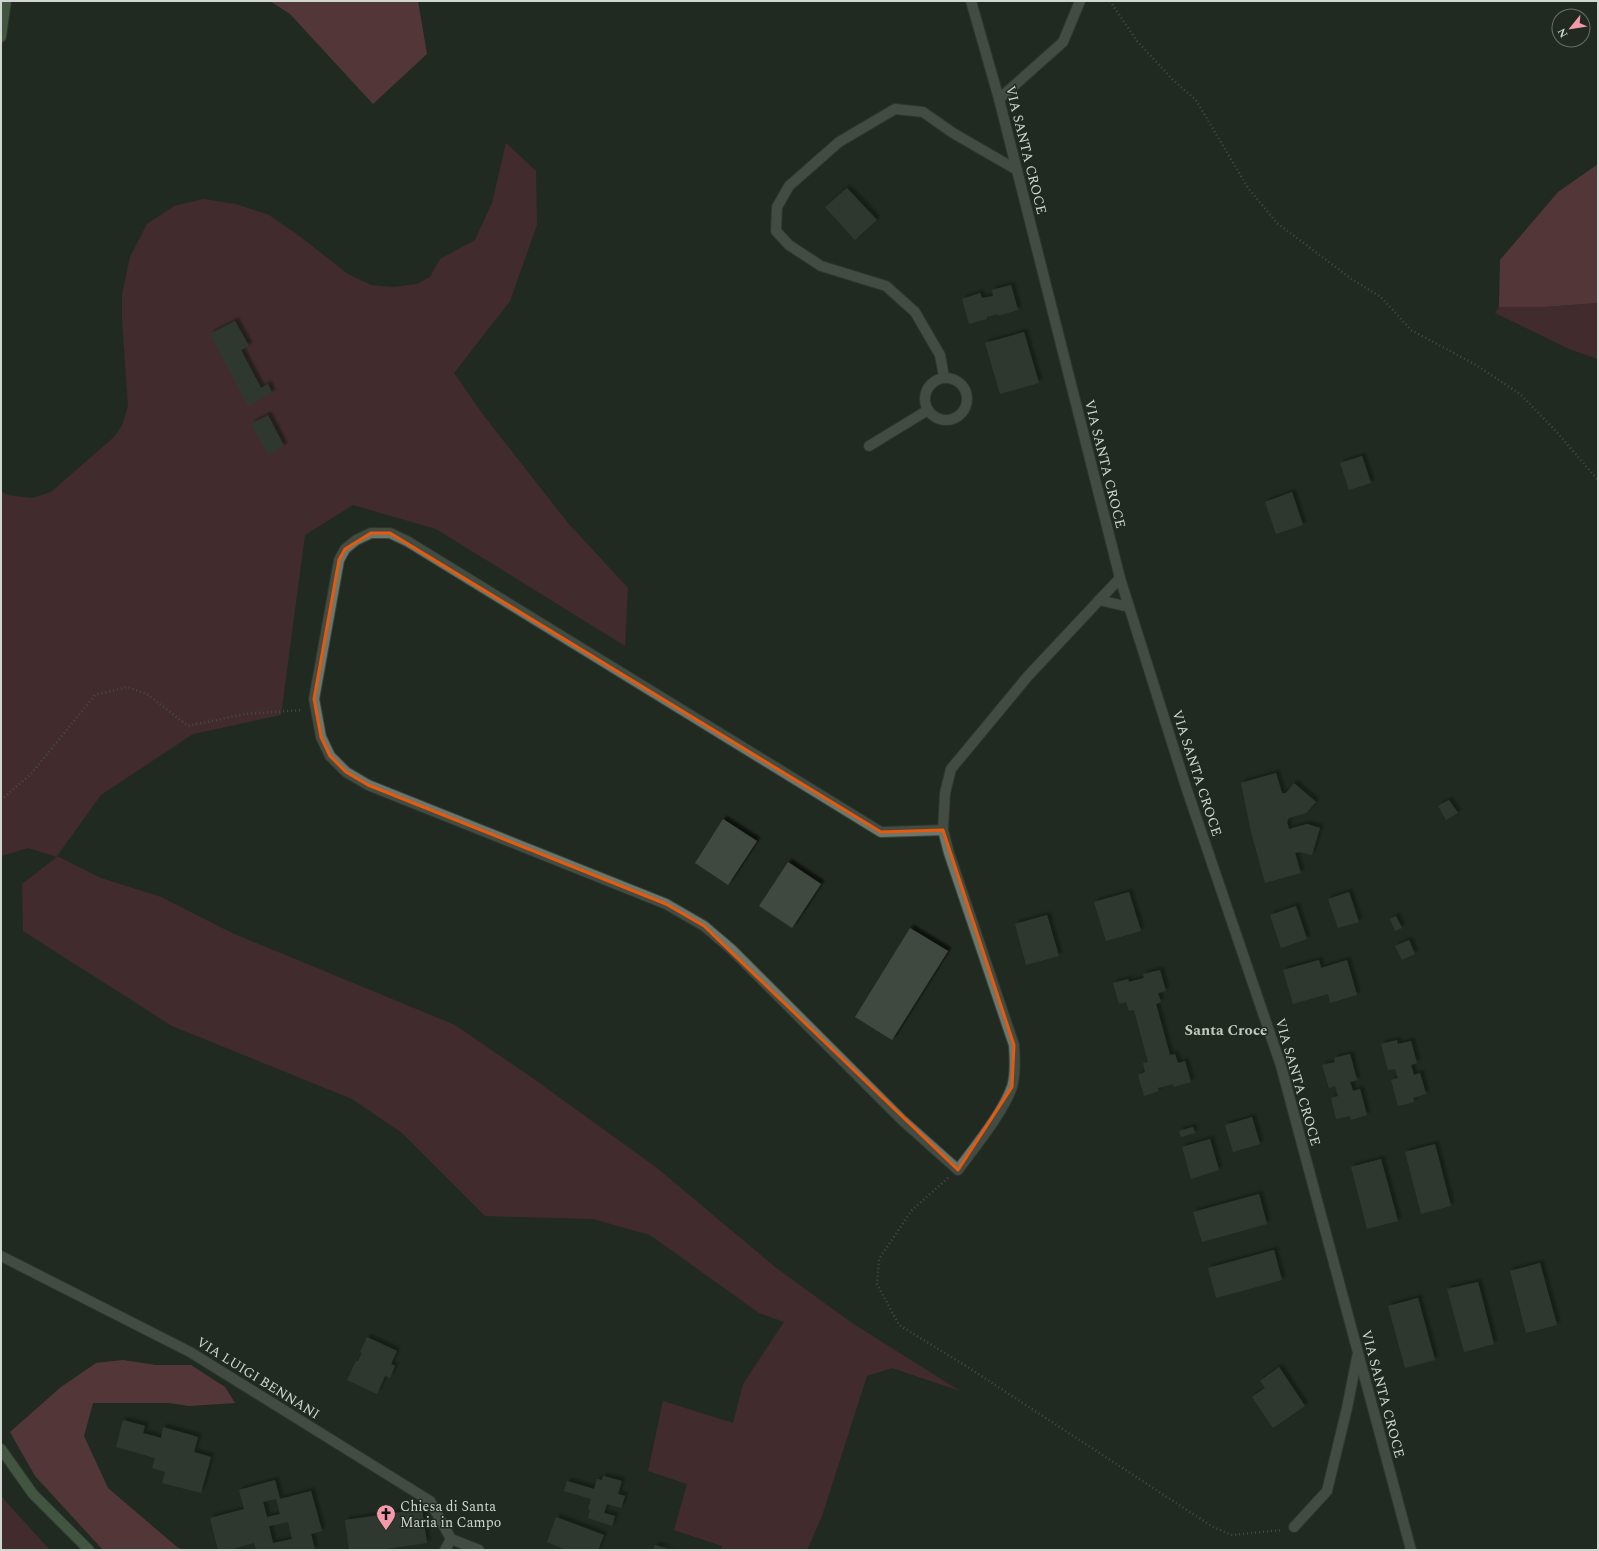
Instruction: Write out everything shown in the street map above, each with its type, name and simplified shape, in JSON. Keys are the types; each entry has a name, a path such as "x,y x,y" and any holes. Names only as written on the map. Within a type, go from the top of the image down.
{"main road":[{"path":"1,37 6,1"},
{"path":"1,1449 33,1494 89,1550"}],"street":[{"name":"VIA SANTA CROCE","path":"971,1 999,99 1120,578 1189,794 1281,1066 1411,1550"},
{"path":"999,99 1063,42 1080,1"},
{"path":"944,377 940,355 915,312 886,286 821,266 789,245 776,231 776,207 789,186 839,142 895,109 923,112 953,133 1017,170"},
{"path":"944,377 958,381 963,386 968,398 963,412 958,416 952,420 938,419 928,410 925,396 931,383 944,377"},
{"path":"869,446 928,410"},
{"path":"943,830 881,832 390,533 371,533 356,540 345,549 339,560 314,700 321,737 330,756 346,772 368,785 666,904 704,926 731,949 902,1120 958,1170 1001,1108 1012,1087 1015,1062 1014,1045 949,853 943,830 944,792 951,769 1028,676 1120,578"},
{"path":"1099,600 1129,607"},
{"name":"VIA LUIGI BENNANI","path":"1,1256 190,1352 430,1501 451,1539"},
{"path":"1294,1527 1327,1491 1348,1408 1358,1354"},
{"path":"445,1550 451,1539 480,1550"}],"path":[{"path":"1110,1 1137,41 1173,80 1196,100 1248,188 1277,223 1353,280 1380,297 1411,330 1476,365 1520,394 1554,428 1598,480"},
{"path":"1,800 31,774 95,696 127,687 147,694 188,726 246,714 316,709"},
{"path":"958,1170 912,1210 879,1259 877,1284 899,1325 966,1366 1213,1527 1232,1535 1278,1531 1294,1527"}],"highlighted area":[{"path":"371,533 390,533 881,832 943,830 1014,1045 1012,1087 958,1170 704,926 666,904 368,785 346,772 330,756 321,737 314,699 339,560 345,549"}],"shaded area":[{"path":"270,1 418,1 427,54 373,104 290,14"},
{"path":"506,143 536,171 537,225 510,301 454,373 484,416 568,523 628,588 625,646 436,529 353,505 305,535 281,715 193,734 101,795 57,856 101,878 161,897 232,933 455,1025 531,1077 657,1168 775,1267 852,1323 960,1391 892,1368 867,1376 822,1516 807,1550 721,1550 722,1546 674,1530 687,1484 648,1471 663,1401 733,1423 743,1384 784,1322 759,1313 650,1235 593,1219 485,1216 402,1133 352,1099 172,1026 23,931 22,884 57,857 28,848 1,856 1,491 7,495 33,498 51,492 114,437 122,426 128,406 122,319 122,295 130,257 147,224 174,206 203,199 236,204 269,215 298,235 348,274 371,285 393,287 417,284 430,277 440,259 475,240 492,203"},
{"path":"1598,164 1598,303 1543,307 1499,307 1500,260 1558,192"},
{"path":"1598,303 1598,359 1569,349 1495,313 1499,307 1543,307"},
{"path":"123,1360 156,1365 191,1365 225,1387 235,1403 189,1406 169,1403 93,1403 84,1436 108,1488 177,1547 183,1550 103,1550 35,1476 10,1432 61,1387 96,1363"},
{"path":"1,1495 8,1504 50,1550 1,1550"}],"building":[{"path":"847,188 877,220 855,240 825,207"},
{"path":"1011,285 1018,310 998,316 998,314 987,317 987,319 969,324 962,299 980,293 982,298 993,296 992,290"},
{"path":"235,321 249,346 241,350 261,388 268,384 272,393 248,406 210,334"},
{"path":"1024,332 1039,383 1000,394 985,343"},
{"path":"268,415 284,446 268,454 251,424"},
{"path":"1362,456 1371,483 1349,490 1340,463"},
{"path":"1292,492 1303,525 1276,534 1265,502"},
{"path":"1276,773 1282,793 1286,793 1294,783 1316,802 1306,813 1289,818 1287,822 1289,829 1307,824 1320,828 1312,855 1300,852 1295,853 1301,873 1265,883 1251,832 1241,783"},
{"path":"1449,800 1458,813 1446,820 1438,806"},
{"path":"723,819 757,841 728,885 695,863"},
{"path":"788,862 821,884 792,928 759,906"},
{"path":"1129,892 1141,931 1106,941 1094,902"},
{"path":"1349,892 1359,922 1338,928 1328,899"},
{"path":"1296,906 1307,939 1281,948 1270,915"},
{"path":"1047,915 1059,956 1026,965 1015,924"},
{"path":"1396,916 1402,928 1395,931 1390,919"},
{"path":"910,928 948,951 892,1040 855,1017"},
{"path":"1409,940 1415,954 1402,960 1395,946"},
{"path":"1319,960 1321,968 1347,960 1357,995 1330,1003 1328,994 1293,1004 1283,970"},
{"path":"1160,970 1166,991 1158,993 1161,1002 1156,1004 1170,1055 1175,1054 1178,1063 1185,1061 1191,1082 1174,1087 1173,1084 1158,1088 1159,1091 1144,1096 1138,1075 1145,1072 1143,1063 1148,1062 1134,1010 1129,1011 1126,1002 1119,1004 1113,983 1128,979 1129,982 1144,978 1143,974"},
{"path":"1397,1040 1398,1044 1411,1041 1417,1063 1411,1065 1414,1075 1420,1073 1426,1094 1413,1098 1414,1102 1398,1106 1391,1080 1398,1078 1395,1069 1388,1070 1381,1044"},
{"path":"1350,1054 1357,1080 1350,1082 1353,1091 1360,1089 1367,1115 1351,1120 1350,1116 1336,1119 1331,1098 1338,1096 1335,1086 1329,1088 1322,1065 1335,1062 1334,1058"},
{"path":"1252,1117 1260,1144 1233,1152 1225,1125"},
{"path":"1193,1127 1195,1133 1181,1137 1179,1131"},
{"path":"1210,1139 1219,1170 1191,1179 1182,1147"},
{"path":"1435,1144 1451,1206 1421,1214 1405,1152"},
{"path":"1381,1159 1398,1221 1367,1229 1351,1167"},
{"path":"1259,1194 1267,1224 1202,1242 1193,1212"},
{"path":"1274,1250 1282,1280 1216,1298 1208,1268"},
{"path":"1540,1263 1557,1325 1526,1333 1510,1271"},
{"path":"1478,1282 1494,1344 1464,1352 1447,1289"},
{"path":"1418,1298 1435,1360 1405,1368 1388,1306"},
{"path":"367,1337 397,1351 391,1364 395,1366 390,1378 385,1376 377,1394 347,1380 356,1361 358,1361 362,1353 360,1352"},
{"path":"1279,1367 1305,1406 1273,1428 1252,1397 1265,1388 1260,1381"},
{"path":"123,1420 145,1426 143,1433 161,1438 163,1427 198,1437 194,1452 211,1457 201,1493 162,1483 165,1472 152,1468 155,1458 116,1447"},
{"path":"603,1476 622,1481 618,1494 625,1496 621,1508 607,1504 604,1513 615,1516 612,1526 588,1518 590,1510 588,1509 591,1499 564,1491 567,1481 594,1489 597,1479 602,1480"},
{"path":"275,1480 280,1499 311,1491 322,1531 311,1534 315,1550 256,1550 254,1543 229,1550 218,1550 210,1518 244,1509 239,1490","holes":["276,1499 280,1514 267,1517 263,1502","288,1522 292,1539 273,1543 269,1526"]},
{"name":"Chiesa di Santa Maria in Campo","path":"422,1509 427,1543 378,1550 349,1550 345,1520"},
{"path":"556,1517 604,1535 598,1550 566,1550 547,1542"},
{"path":"655,1545 671,1550 653,1550"}],"place":[{"name":"Chiesa di Santa Maria in Campo","path":"386,1531"}],"district":[{"name":"Santa Croce","path":"1226,1030"}]}
